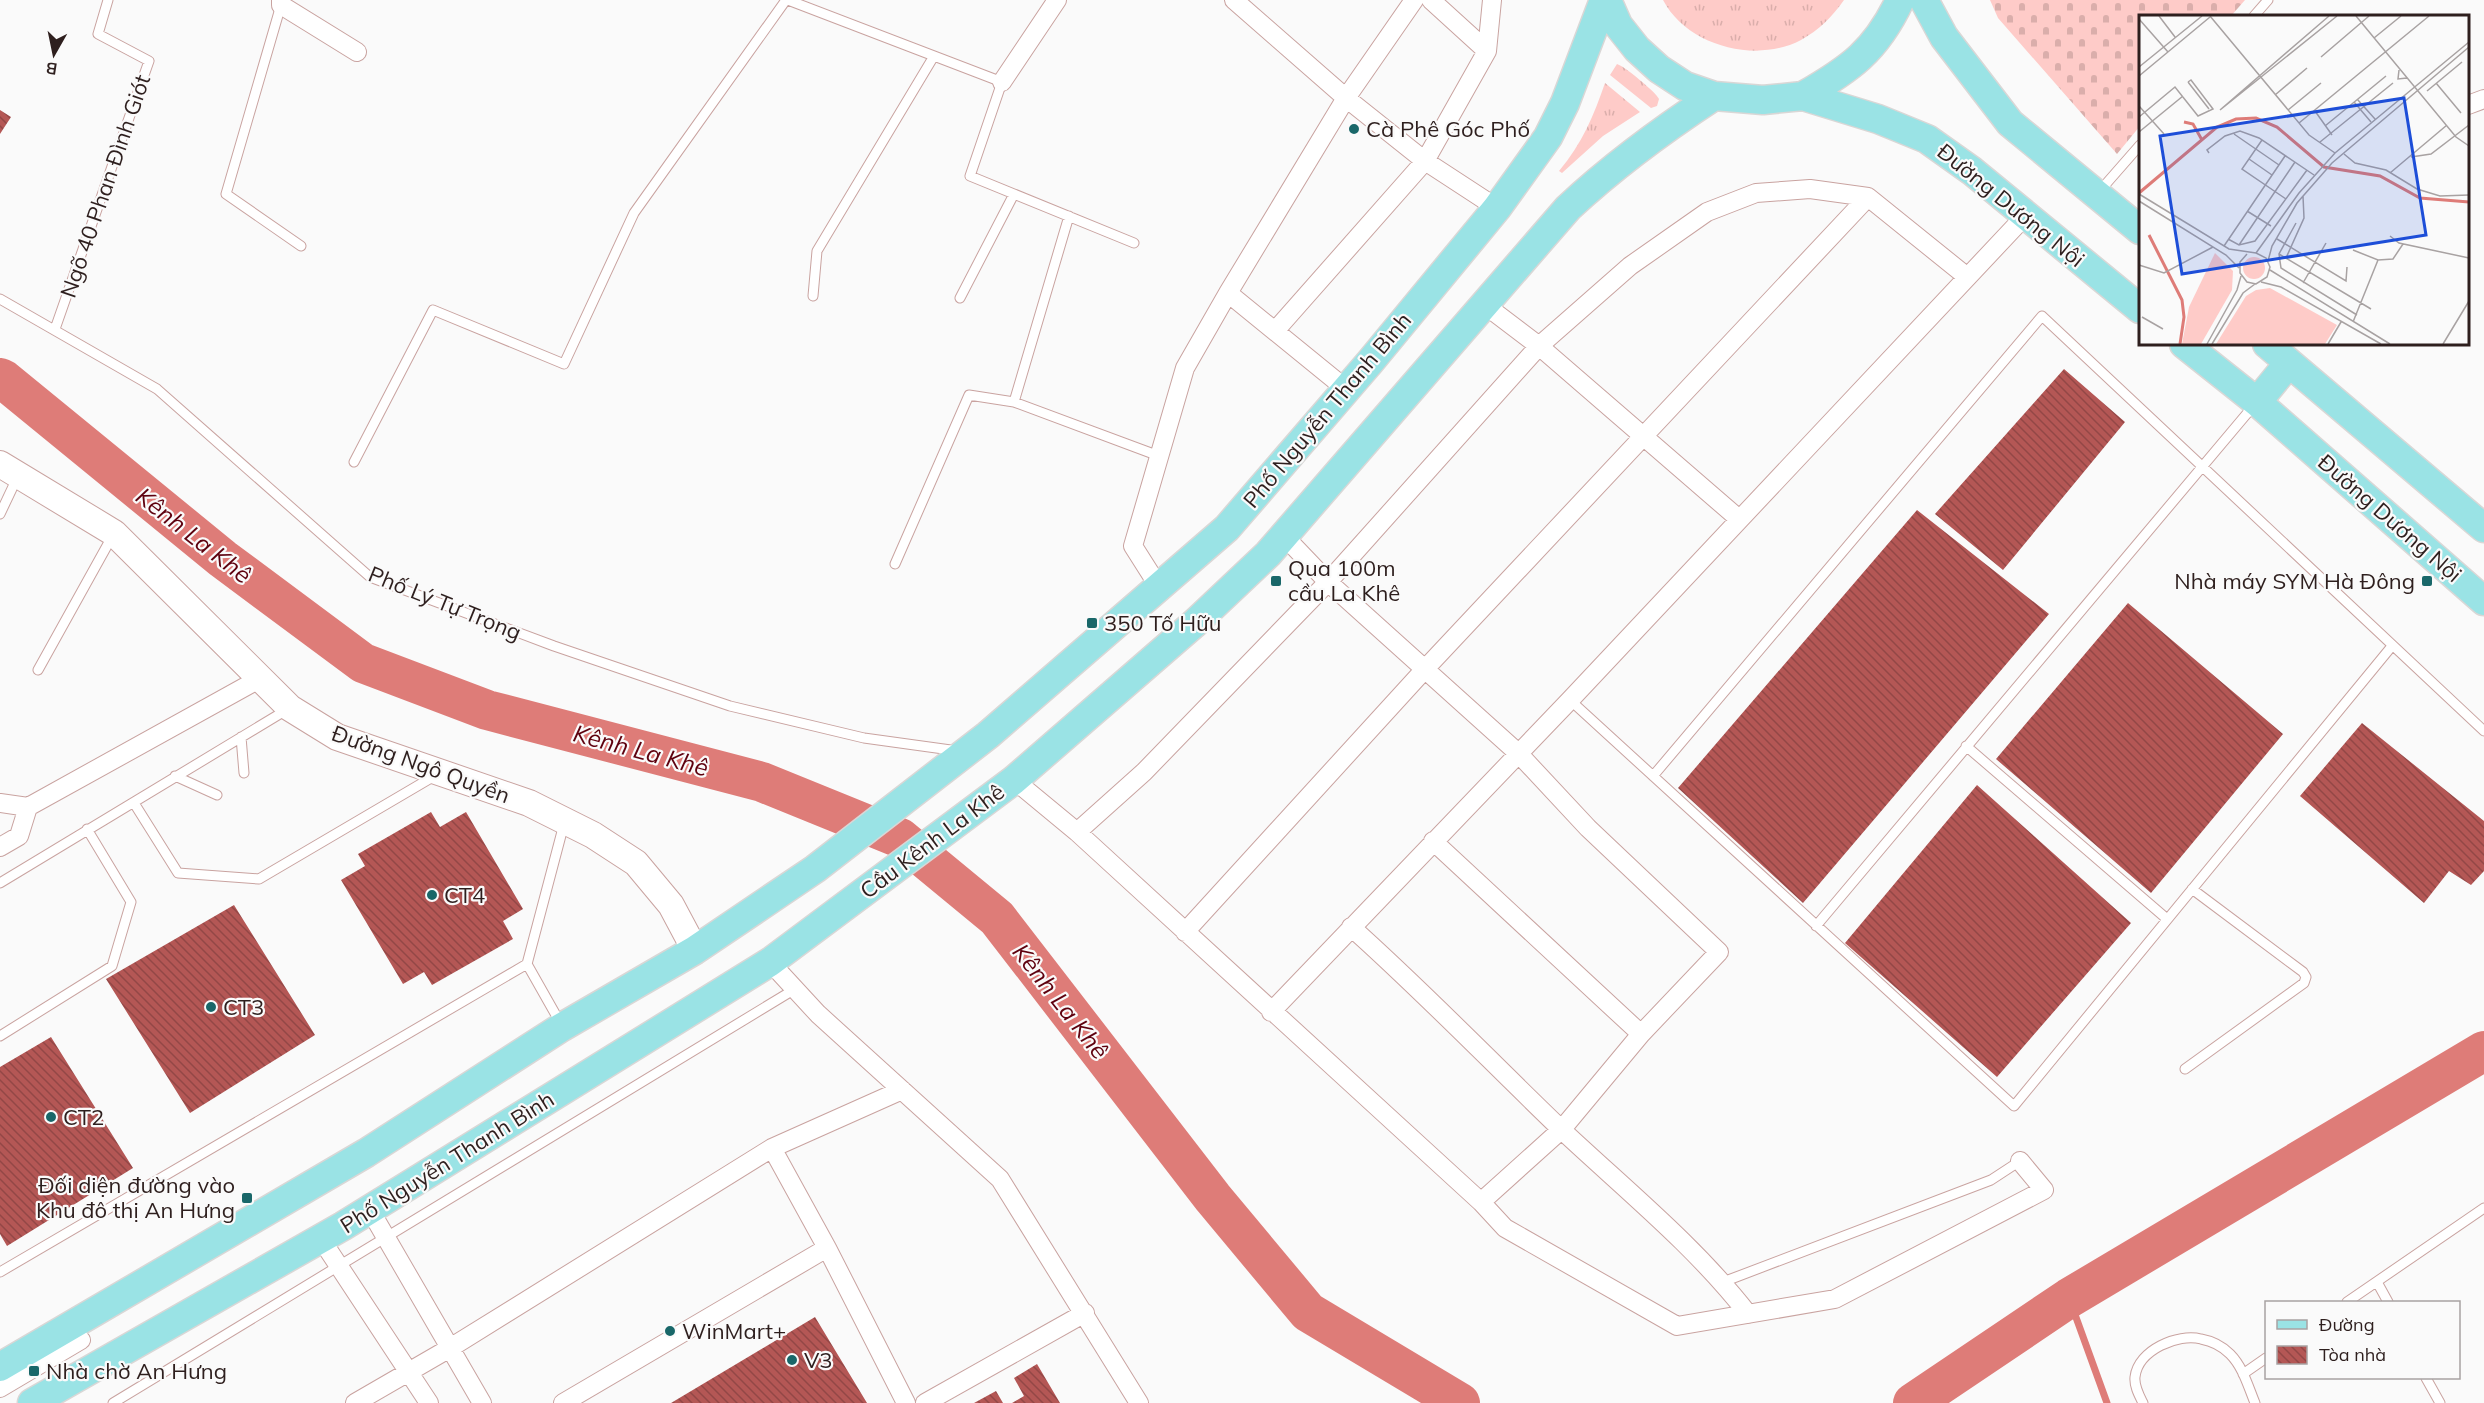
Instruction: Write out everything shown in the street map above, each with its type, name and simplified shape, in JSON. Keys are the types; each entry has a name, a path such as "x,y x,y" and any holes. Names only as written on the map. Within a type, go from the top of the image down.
{"main road":[{"path":"1606,0 1618,25 1636,49 1659,69 1685,86 1714,96 1762,100 1803,96 1839,76 1864,55 1885,30 1900,0"},
{"name":"Phố Nguyễn Thanh Bình","path":"965,752 988,735 1227,528 1346,389 1497,208 1548,137 1565,102 1606,0"},
{"path":"1924,0 1944,37 2010,123 2096,195 2139,226"},
{"path":"1014,780 1196,622 1268,554 1568,208 1605,174 1657,134 1714,96"},
{"name":"Đường Dương Nội","path":"1803,96 1878,119 1927,139 1972,171 2139,308"},
{"name":"Đường Dương Nội","path":"2185,345 2257,402 2484,601"},
{"path":"2268,345 2484,528"},
{"path":"2257,402 2289,363"},
{"path":"0,1367 366,1153 562,1027 695,950 815,869 965,752"},
{"name":"Cầu Kênh La Khê","path":"850,902 1014,780"},
{"name":"Phố Nguyễn Thanh Bình","path":"32,1403 370,1210 770,962 850,902"}],"street":[{"path":"1002,82 1057,0"},
{"path":"1233,0 1346,98 1425,161 1497,208"},
{"path":"1159,587 1133,546 1185,368 1346,98 1414,0"},
{"path":"1431,0 1487,51"},
{"path":"1275,331 1425,161 1487,51 1492,0"},
{"path":"281,3 357,52"},
{"path":"2469,105 2484,99"},
{"path":"1077,832 1144,772 1328,582 1539,346 1630,266 1707,212 1756,194 1799,189 1868,197 1966,276"},
{"path":"1185,932 1425,669 1868,197"},
{"path":"1271,1012 1570,700 1966,276 2025,216"},
{"path":"1228,293 1346,389"},
{"path":"1485,305 1539,346 1645,435 1739,519"},
{"name":"Đường Ngô Quyền","path":"9,469 114,533 290,708 337,736 529,803 593,835 636,863 671,905 695,950"},
{"path":"1284,536 1328,582 1518,753 1588,828 1719,952 1641,1034 1562,1129 1481,1202"},
{"path":"0,803 28,807 261,678"},
{"path":"1014,780 1077,832 1481,1202 1505,1228 1677,1326 1834,1299 2044,1190 2020,1161"},
{"path":"0,847 19,836 28,807"},
{"path":"1433,841 1641,1034"},
{"path":"1351,927 1410,979 1562,1129 1723,1282 1748,1314"},
{"path":"770,962 818,1014 1000,1179 1139,1403"},
{"path":"355,1403 450,1348 772,1148 902,1090"},
{"path":"772,1148 827,1248 906,1403"},
{"path":"370,1210 482,1403"},
{"path":"321,1239 429,1403"},
{"path":"563,1403 827,1248"},
{"path":"925,1403 1085,1313"},
{"path":"0,1388 81,1340"}],"lane":[{"name":"Ngõ 40 Phan Đình Giót","path":"56,329 148,61 98,34 108,0"},
{"path":"354,462 434,310 564,364 634,213 787,0 1002,82 970,176 1134,243"},
{"path":"2255,15 2268,0"},
{"path":"281,3 226,194 301,246"},
{"path":"813,296 817,251 934,56"},
{"path":"2096,195 2139,146"},
{"path":"960,298 1014,194"},
{"path":"1014,402 1069,216"},
{"name":"Phố Lý Tự Trọng","path":"0,299 56,329 157,389 370,578 554,646 730,706 864,738 965,752"},
{"path":"1653,776 2042,316 2203,464 2484,731"},
{"path":"895,564 969,395 1014,402 1159,456"},
{"path":"1816,926 2257,402"},
{"path":"0,514 9,469"},
{"path":"38,670 114,533"},
{"path":"1570,700 2014,1106 2392,646"},
{"path":"0,884 87,829 290,708"},
{"path":"241,737 244,773"},
{"path":"1966,746 2167,919"},
{"path":"134,803 178,873 259,879 441,772"},
{"path":"175,776 217,795"},
{"path":"562,1027 527,964 565,822"},
{"path":"0,1035 112,966 131,902 87,829"},
{"path":"2185,1069 2306,981 2303,972 2192,889"},
{"path":"0,1272 527,964"},
{"path":"113,1403 795,989"},
{"path":"1723,1282 1991,1180 2020,1161"},
{"path":"2348,1301 2484,1208"},
{"path":"2377,1282 2387,1301"},
{"path":"2143,1403 2137,1390 2135,1377 2139,1364 2149,1353 2164,1344 2183,1338 2200,1338 2218,1345 2230,1354 2243,1374 2255,1403"},
{"path":"2243,1374 2265,1359"},
{"path":"2427,1379 2440,1403"}],"green space":[{"path":"1663,0 1844,0 1825,23 1801,40 1783,47 1744,50 1705,39 1688,29 1674,16"},
{"path":"1990,0 2245,0 2232,15 2139,15 2139,127 2117,154 1998,18"},
{"path":"1617,64 1633,74 1652,91 1659,99 1657,106 1651,108 1610,75"},
{"path":"1605,83 1640,112 1603,136 1562,173 1559,171 1586,129"}],"building":[{"path":"0,110 11,117 0,134"},
{"path":"2064,369 2125,422 2003,570 1935,514"},
{"path":"1917,510 2049,614 1803,903 1678,788"},
{"path":"2128,603 2283,734 2151,893 1996,759"},
{"path":"2362,723 2484,821 2484,871 2471,885 2449,871 2424,903 2300,796"},
{"path":"1977,785 2131,923 1997,1077 1845,943"},
{"name":"CT4","path":"431,812 440,827 466,812 523,909 503,921 513,939 432,985 424,972 403,984 341,880 365,866 358,854"},
{"name":"CT3","path":"234,905 315,1035 190,1113 106,979"},
{"name":"CT2","path":"51,1037 133,1168 7,1246 0,1234 0,1067"},
{"name":"V3","path":"815,1317 867,1403 671,1403"},
{"path":"1037,1364 1060,1403 1012,1403 1024,1396 1014,1378"},
{"path":"996,1391 1003,1403 974,1403"}],"waterway":[{"name":"Kênh La Khê","path":"0,378 223,559 363,663 487,710 762,782 900,838 997,918 1213,1198 1308,1312 1460,1403"},
{"path":"1913,1403 2069,1298 2484,1051"},
{"path":"2069,1298 2107,1403"}],"place":[{"name":"Cà Phê Góc Phố","path":"1354,129"},
{"name":"Qua 100m cầu La Khê","path":"1276,581"},
{"name":"Nhà máy SYM Hà Đông","path":"2427,581"},
{"name":"350 Tố Hữu","path":"1092,623"},
{"name":"CT4","path":"432,895"},
{"name":"CT3","path":"211,1007"},
{"name":"CT2","path":"51,1117"},
{"name":"Đối diện đường vào Khu đô thị An Hưng","path":"247,1198"},
{"name":"WinMart+","path":"670,1331"},
{"name":"V3","path":"792,1360"},
{"name":"Nhà chờ An Hưng","path":"34,1371"}]}
